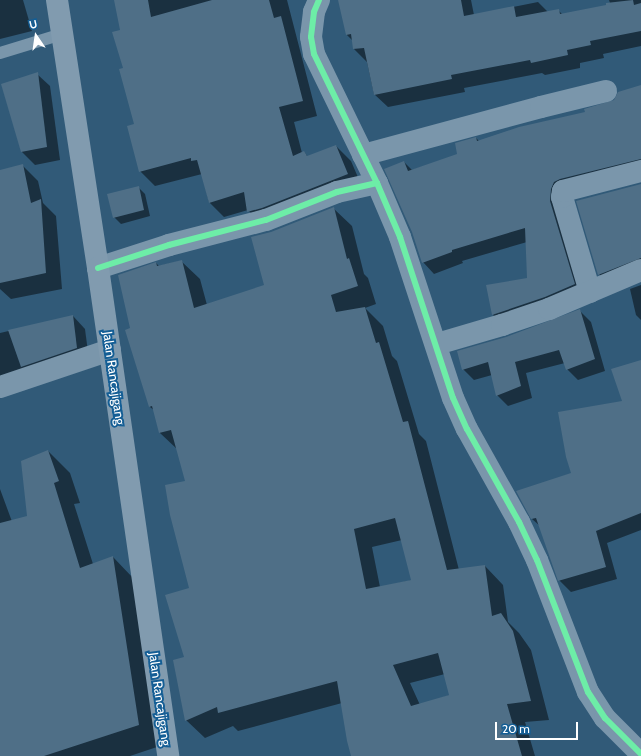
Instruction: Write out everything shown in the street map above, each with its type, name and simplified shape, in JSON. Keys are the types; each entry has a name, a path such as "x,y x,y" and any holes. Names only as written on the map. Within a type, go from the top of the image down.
{"main road":[{"name":"Jalan Rancajigang","path":"57,0 98,268 168,756"}],"street":[{"path":"319,0 314,12 311,37 314,54 377,183 400,237 437,344 453,398 467,429 519,522 537,560 588,692 605,718 641,754"},
{"path":"363,155 606,91"},
{"path":"590,292 562,197 563,191 641,171"},
{"path":"98,268 169,245 266,220 344,190 377,183"},
{"path":"437,344 502,325 590,292 641,270"},
{"path":"0,387 110,350"}],"lane":[{"path":"0,53 62,34"}],"building":[{"path":"114,0 148,0 151,17 212,0 269,0 274,18 281,16 303,101 279,107 293,156 304,151 307,156 336,145 348,174 262,208 247,212 244,192 209,203 197,160 191,161 191,158 139,172 127,126 134,124 119,69 123,68 112,32 120,30"},
{"path":"338,0 461,0 464,16 514,6 516,17 559,9 560,14 606,5 606,3 633,0 634,5 641,3 641,31 590,41 591,45 567,50 568,55 531,63 530,60 451,75 452,79 374,95 364,48 353,49 351,34 346,35"},
{"path":"38,72 47,147 21,152 1,84"},
{"path":"641,85 641,159 560,179 554,182 551,189 550,201 575,284 545,297 492,315 486,285 527,278 525,228 452,250 452,252 422,263 412,232 384,169 404,161 408,171 457,154 455,143 476,137 477,141 519,127 585,112 584,109 614,100 618,92"},
{"path":"23,164 31,203 41,199 46,273 0,283 0,170"},
{"path":"641,184 641,258 598,275 576,201"},
{"path":"139,186 144,210 113,218 107,194"},
{"path":"334,207 347,259 349,258 358,286 331,295 336,312 365,307 376,343 379,342 403,422 408,421 447,570 485,565 492,616 501,613 513,631 531,701 507,704 522,756 351,756 337,681 218,713 217,707 185,721 173,660 184,657 165,595 189,588 170,515 165,485 185,481 171,430 159,433 152,406 149,407 125,330 130,328 118,275 156,262 157,266 182,260 194,308 264,285 251,237 271,232","holes":["395,518 411,580 366,589 354,529","438,653 449,695 411,706 393,665"]},
{"path":"580,309 595,359 566,370 559,350 515,362 521,386 496,396 488,362 462,370 457,351 506,337"},
{"path":"73,315 77,348 21,367 8,330"},
{"path":"641,360 641,513 596,531 606,567 558,581 536,518 531,519 516,491 571,473 566,457 558,412 622,401 611,369"},
{"path":"48,450 59,481 54,483 80,568 113,556 139,725 44,756 0,756 0,523 27,516 21,461"}],"cycle path":[{"path":"319,0 314,12 311,37 314,54 377,183 400,237 453,398 467,429 519,522 537,560 588,692 605,718 641,754"},
{"path":"98,268 169,245 266,220 337,192 377,183"}]}
